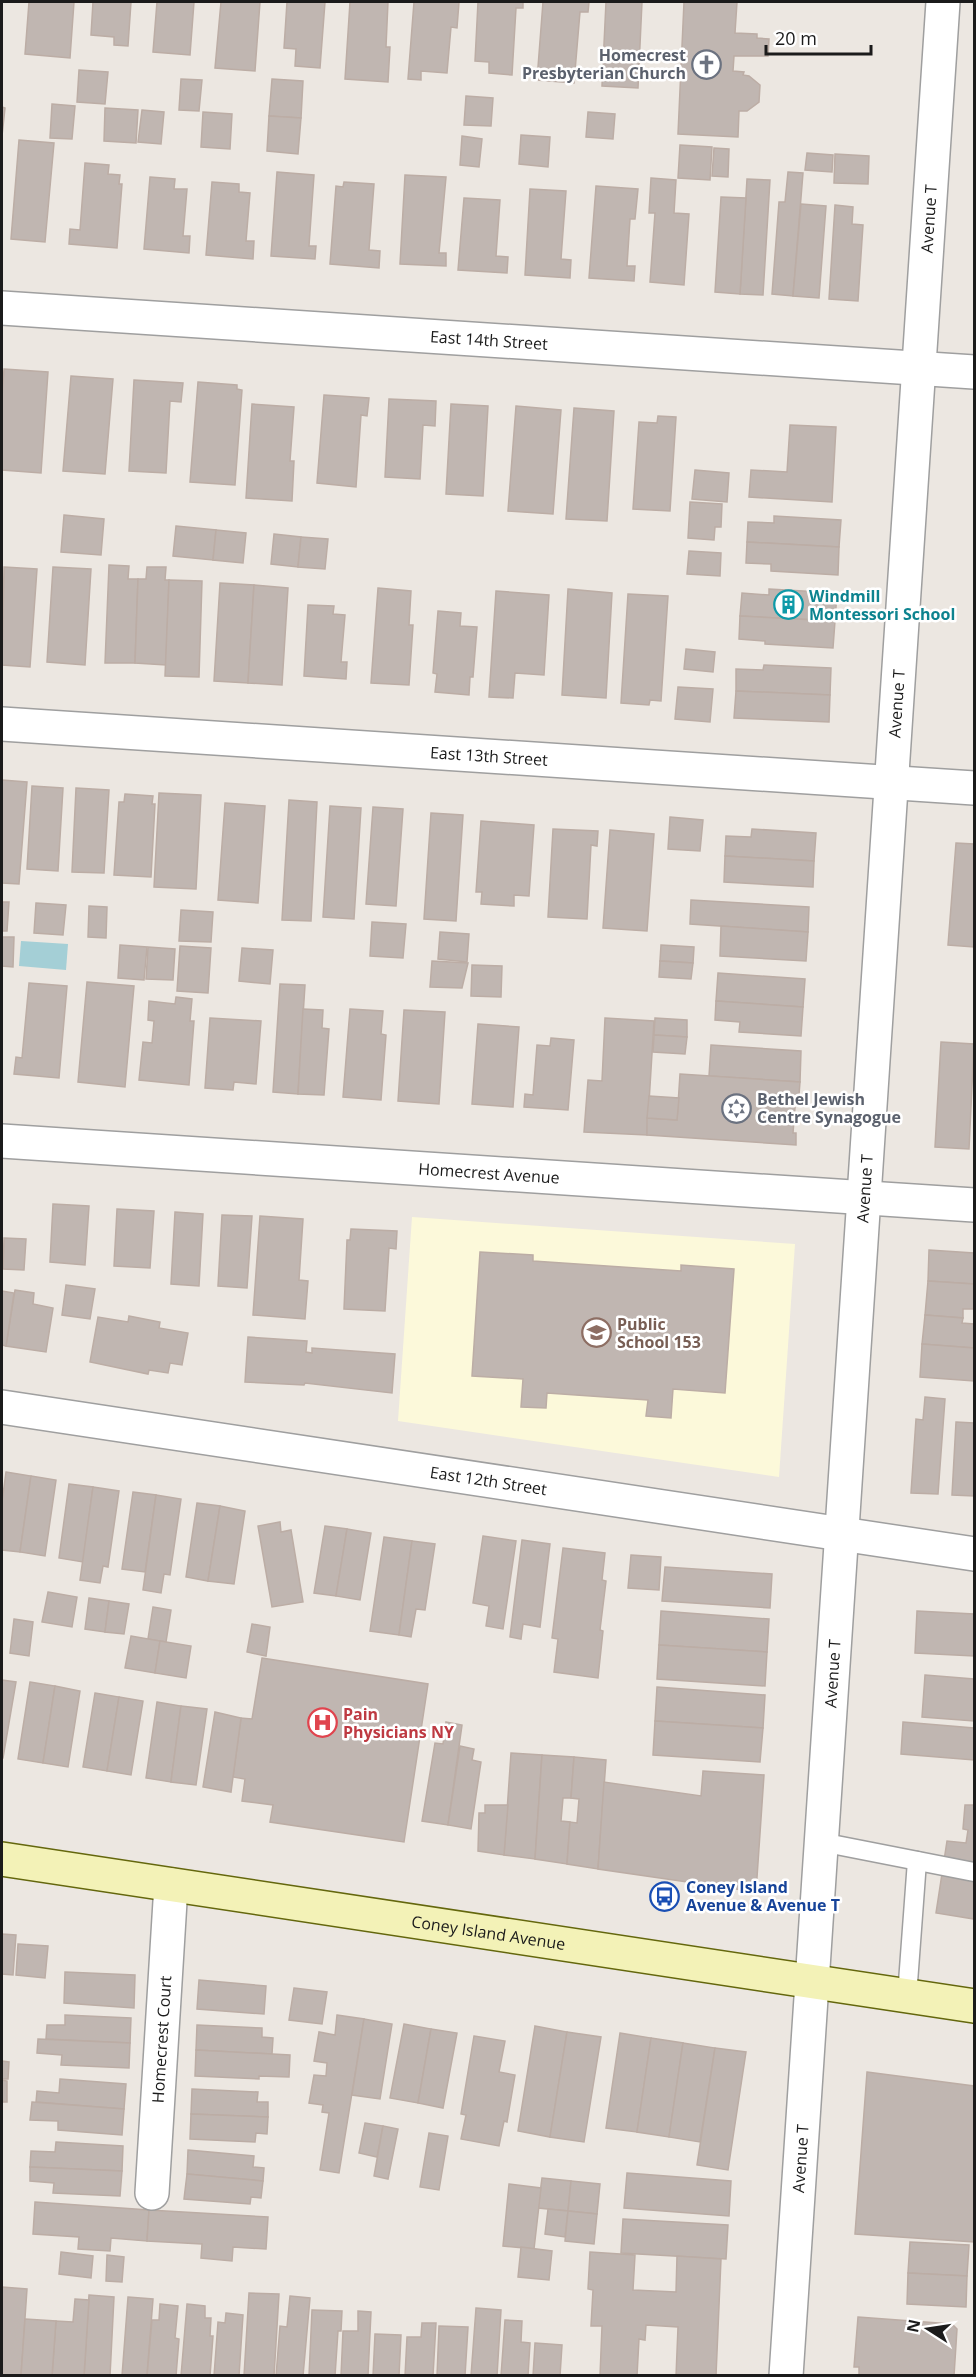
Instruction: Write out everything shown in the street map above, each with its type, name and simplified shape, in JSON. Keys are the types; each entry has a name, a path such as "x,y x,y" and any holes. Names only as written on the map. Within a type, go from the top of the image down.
{"main road":[{"name":"Coney Island Avenue","path":"2,1859 975,2006"}],"street":[{"name":"Avenue T","path":"786,2376 943,2"},
{"name":"East 14th Street","path":"2,308 975,372"},
{"name":"East 13th Street","path":"2,724 975,788"},
{"name":"Homecrest Avenue","path":"2,1141 975,1205"},
{"name":"East 12th Street","path":"2,1407 975,1554"},
{"name":"Homecrest Court","path":"152,2193 171,1885"}],"lane":[{"path":"821,1842 975,1872"},
{"path":"907,1996 917,1861"}],"shaded area":[{"name":"Public School 153","path":"412,1217 795,1244 779,1477 398,1421"}],"water":[{"path":"21,941 68,944 66,970 19,966"}],"building":[{"path":"29,2 74,2 70,58 25,54"},
{"path":"93,2 131,2 128,46 114,45 114,37 91,35"},
{"path":"157,2 194,2 190,55 153,52"},
{"path":"221,2 260,2 255,71 215,68"},
{"path":"287,2 325,2 320,68 295,66 296,49 284,48"},
{"path":"350,2 388,2 386,47 390,47 388,82 345,79"},
{"path":"414,2 459,2 457,28 451,27 447,73 421,71 421,80 408,79"},
{"path":"478,2 523,2 523,8 516,8 512,75 489,73 489,62 475,61"},
{"path":"543,2 589,2 588,12 580,12 574,83 537,80"},
{"path":"606,2 642,2 638,88 602,86"},
{"name":"Homecrest Presbyterian Church","path":"684,2 737,2 735,33 757,34 757,38 769,39 768,56 734,56 733,71 744,72 743,75 749,76 760,85 759,102 747,111 739,111 738,137 678,134"},
{"path":"79,70 108,72 105,104 77,102"},
{"path":"181,79 202,80 199,111 179,110"},
{"path":"272,79 303,81 301,118 269,116"},
{"path":"466,96 493,98 491,126 464,125"},
{"path":"52,104 75,106 72,139 50,138"},
{"path":"2,107 5,108 2,136"},
{"path":"105,108 138,110 136,143 104,141"},
{"path":"142,110 164,112 161,144 138,142"},
{"path":"203,112 232,114 230,149 201,147"},
{"path":"588,112 615,114 613,139 586,137"},
{"path":"269,116 301,118 298,154 267,151"},
{"path":"521,135 550,137 548,167 519,164"},
{"path":"462,136 482,139 479,167 460,165"},
{"path":"19,140 54,143 45,242 11,239"},
{"path":"680,145 712,147 710,180 678,178"},
{"path":"714,148 729,149 728,177 712,176"},
{"path":"807,153 833,155 832,172 805,170"},
{"path":"835,154 869,156 868,184 834,183"},
{"path":"85,163 109,165 108,174 120,175 119,184 122,184 117,248 69,244 70,229 80,230"},
{"path":"277,172 314,175 309,246 316,246 315,259 271,256"},
{"path":"788,172 803,173 793,296 772,294 779,202 785,202"},
{"path":"405,175 446,177 439,253 446,253 446,266 400,264"},
{"path":"150,177 175,179 174,189 187,189 183,236 190,236 189,253 144,249"},
{"path":"651,178 676,180 674,213 689,214 684,285 650,282 655,213 649,213"},
{"path":"747,179 770,180 763,295 740,294"},
{"path":"212,182 239,184 239,192 250,193 246,241 254,241 253,259 206,255"},
{"path":"344,182 374,184 369,250 380,251 379,268 330,264 336,186 343,187"},
{"path":"596,186 638,189 635,219 630,219 627,266 635,266 634,281 589,278"},
{"path":"530,189 566,191 561,259 571,260 570,278 525,275"},
{"path":"721,197 746,198 740,294 715,292"},
{"path":"464,198 500,200 496,256 508,257 507,273 458,270"},
{"path":"801,204 826,206 819,298 793,296"},
{"path":"835,205 853,207 852,224 863,225 858,301 829,299"},
{"path":"4,369 48,372 41,473 2,470"},
{"path":"71,376 113,379 105,474 63,471"},
{"path":"134,380 183,383 181,402 170,401 166,473 129,471"},
{"path":"198,382 237,385 237,389 242,390 235,485 190,482"},
{"path":"324,395 369,398 367,416 361,415 356,487 317,483"},
{"path":"389,399 436,401 435,426 423,425 420,479 385,477"},
{"path":"252,404 294,407 290,461 294,461 292,501 246,498"},
{"path":"451,404 488,406 483,496 446,494"},
{"path":"516,406 561,410 553,514 508,511"},
{"path":"574,408 614,411 607,521 566,519"},
{"path":"658,416 676,417 670,511 633,509 639,422 657,423"},
{"path":"790,425 836,427 832,502 749,497 751,470 787,472"},
{"path":"695,470 729,473 727,502 692,499"},
{"path":"690,502 722,504 721,527 715,527 714,540 688,538"},
{"path":"64,515 104,519 101,555 61,552"},
{"path":"774,516 841,520 839,547 747,542 748,522 774,523"},
{"path":"176,526 216,530 213,560 173,556"},
{"path":"216,530 246,533 243,563 213,560"},
{"path":"274,534 301,537 298,567 271,564"},
{"path":"301,537 328,539 325,569 298,567"},
{"path":"747,542 839,547 838,575 771,571 771,564 746,563"},
{"path":"689,551 721,553 720,576 687,574"},
{"path":"109,565 129,566 128,579 138,579 135,663 105,663"},
{"path":"4,567 37,569 30,667 2,665"},
{"path":"53,567 91,569 85,665 47,662"},
{"path":"147,567 166,567 165,580 169,580 166,665 135,663 138,579 146,579"},
{"path":"169,580 202,581 199,677 165,676"},
{"path":"220,583 254,585 248,683 214,681"},
{"path":"254,585 288,588 282,685 248,683"},
{"path":"378,588 411,591 409,625 413,625 409,685 371,683"},
{"path":"568,589 612,593 606,698 562,695"},
{"name":"Windmill Montessori School","path":"769,589 837,593 835,621 740,616 742,593 769,595"},
{"path":"496,591 549,595 544,675 515,673 513,698 489,697"},
{"path":"628,594 668,596 661,701 650,700 649,705 621,703"},
{"path":"308,605 334,606 333,614 345,615 341,662 347,662 346,679 304,676"},
{"path":"438,611 461,613 460,626 477,627 473,677 470,677 469,695 435,692 437,674 433,673"},
{"path":"740,616 835,621 833,648 765,644 765,641 739,639"},
{"path":"686,649 715,652 713,672 684,669"},
{"path":"764,665 831,668 830,695 736,691 736,669 763,670"},
{"path":"678,687 713,689 710,722 675,719"},
{"path":"736,691 830,695 829,722 734,718"},
{"path":"2,780 27,782 19,884 2,883"},
{"path":"32,786 63,788 58,871 27,869"},
{"path":"76,788 109,790 104,873 72,872"},
{"path":"159,793 201,795 196,889 154,887"},
{"path":"125,794 153,796 152,804 155,804 151,877 114,875 119,802 124,802"},
{"path":"289,800 317,802 311,921 282,920"},
{"path":"225,803 265,806 258,903 218,900"},
{"path":"330,806 361,808 354,919 323,917"},
{"path":"373,807 403,809 396,906 366,904"},
{"path":"431,813 463,815 456,921 424,919"},
{"path":"670,817 703,820 700,851 668,849"},
{"path":"481,821 534,825 529,896 514,895 514,906 481,904 482,892 476,892"},
{"path":"553,829 598,831 597,846 591,845 587,919 548,917"},
{"path":"752,829 816,833 814,861 725,856 726,836 751,837"},
{"path":"610,830 654,834 647,931 603,928"},
{"path":"956,843 974,844 974,947 948,945"},
{"path":"725,856 814,861 813,887 724,882"},
{"path":"691,900 809,907 808,932 690,924"},
{"path":"2,902 9,902 7,931 2,931"},
{"path":"36,903 66,905 63,935 34,933"},
{"path":"89,906 107,907 106,938 88,937"},
{"path":"181,910 213,912 211,942 179,941"},
{"path":"372,922 406,924 403,958 370,956"},
{"path":"721,926 808,932 806,961 720,956"},
{"path":"440,932 469,934 467,962 438,959"},
{"path":"2,937 14,937 13,967 2,966"},
{"path":"120,945 147,947 144,980 118,978"},
{"path":"661,945 694,947 693,963 660,961"},
{"path":"180,946 211,948 208,993 177,991"},
{"path":"148,947 175,949 173,980 146,979"},
{"path":"242,948 273,950 270,984 239,981"},
{"path":"432,961 468,963 462,988 430,987"},
{"path":"660,961 693,963 691,979 659,977"},
{"path":"472,965 502,966 501,997 471,996"},
{"path":"718,973 805,979 803,1007 716,1001"},
{"path":"87,982 134,986 125,1087 78,1082"},
{"path":"29,983 67,986 59,1078 14,1074 16,1057 22,1058"},
{"path":"280,984 305,985 298,1094 273,1092"},
{"path":"176,997 192,999 190,1021 194,1021 189,1085 139,1080 143,1042 152,1043 154,1021 148,1020 149,1001 175,1004"},
{"path":"716,1001 803,1007 801,1036 739,1032 740,1022 715,1020"},
{"path":"303,1009 323,1010 322,1028 329,1029 324,1095 298,1094"},
{"path":"350,1009 383,1011 381,1034 386,1035 381,1100 343,1097"},
{"path":"404,1010 445,1012 439,1104 398,1101"},
{"path":"210,1018 261,1021 256,1084 234,1082 233,1090 205,1088"},
{"path":"605,1018 654,1021 647,1135 584,1132 588,1080 602,1081"},
{"path":"655,1018 687,1020 687,1037 654,1035"},
{"path":"478,1024 519,1027 513,1107 472,1104"},
{"path":"654,1035 687,1037 685,1054 653,1052"},
{"path":"551,1038 574,1040 568,1110 524,1107 525,1094 533,1095 537,1045 550,1046"},
{"path":"941,1042 974,1044 969,1149 935,1147"},
{"path":"711,1045 801,1051 800,1082 709,1076"},
{"name":"Bethel Jewish Centre Synagogue","path":"680,1074 800,1082 799,1095 796,1095 793,1133 796,1133 796,1145 647,1135 647,1118 677,1120"},
{"path":"649,1096 679,1098 677,1120 647,1118"},
{"path":"53,1204 89,1206 85,1265 50,1262"},
{"path":"117,1209 154,1211 150,1268 114,1266"},
{"path":"175,1212 203,1214 199,1286 171,1284"},
{"path":"222,1215 252,1216 247,1288 218,1286"},
{"path":"260,1216 303,1219 299,1280 308,1281 305,1319 253,1315"},
{"path":"351,1229 397,1231 396,1249 389,1248 385,1311 344,1309 347,1240 350,1240"},
{"path":"4,1238 26,1239 24,1270 3,1269"},
{"path":"929,1250 974,1253 974,1284 928,1281"},
{"name":"Public School 153","path":"480,1252 533,1255 533,1261 681,1271 681,1265 734,1269 725,1393 673,1389 671,1418 646,1416 648,1400 547,1393 546,1408 521,1407 523,1379 472,1376"},
{"path":"928,1281 974,1284 974,1309 963,1309 963,1318 925,1315"},
{"path":"66,1285 95,1289 90,1319 62,1315"},
{"path":"15,1290 34,1293 33,1304 53,1308 46,1352 6,1346"},
{"path":"2,1291 14,1293 6,1346 2,1345"},
{"path":"925,1315 963,1318 962,1323 974,1324 974,1348 922,1344"},
{"path":"129,1316 160,1322 159,1328 188,1333 182,1365 170,1363 168,1373 149,1370 148,1374 90,1362 98,1317 128,1322"},
{"path":"248,1337 307,1341 306,1352 312,1353 312,1348 395,1354 392,1393 305,1383 304,1385 245,1382"},
{"path":"922,1344 974,1348 974,1381 920,1377"},
{"path":"925,1397 945,1399 938,1494 911,1493 916,1419 923,1420"},
{"path":"956,1422 974,1423 974,1496 952,1495"},
{"path":"6,1472 31,1476 20,1552 2,1550 2,1502"},
{"path":"31,1476 56,1480 45,1556 20,1552"},
{"path":"69,1484 93,1487 83,1562 59,1558"},
{"path":"93,1487 119,1491 108,1567 103,1566 100,1583 80,1580"},
{"path":"133,1492 156,1495 145,1572 122,1569"},
{"path":"156,1495 181,1499 170,1575 164,1574 161,1593 143,1590"},
{"path":"197,1503 220,1506 208,1581 186,1577"},
{"path":"220,1506 245,1511 234,1584 208,1581"},
{"path":"280,1522 281,1532 291,1530 303,1602 272,1607 258,1526"},
{"path":"325,1526 347,1529 336,1596 314,1593"},
{"path":"347,1529 371,1533 360,1600 336,1596"},
{"path":"483,1536 516,1541 503,1629 486,1626 489,1606 473,1603"},
{"path":"384,1537 412,1541 399,1635 370,1631"},
{"path":"522,1540 550,1544 540,1627 523,1624 521,1639 510,1637"},
{"path":"412,1541 435,1544 425,1610 416,1609 411,1637 399,1635"},
{"path":"563,1548 605,1553 602,1580 606,1581 600,1630 603,1631 598,1678 554,1672 558,1639 552,1638"},
{"path":"631,1555 661,1557 659,1590 628,1588"},
{"path":"665,1567 772,1574 770,1608 662,1601"},
{"path":"48,1592 77,1597 72,1627 42,1622"},
{"path":"89,1598 109,1601 105,1632 85,1629"},
{"path":"109,1601 129,1604 124,1634 105,1632"},
{"path":"153,1607 171,1610 166,1642 148,1639"},
{"path":"661,1611 769,1619 767,1652 659,1645"},
{"path":"917,1611 974,1614 974,1656 915,1653"},
{"path":"14,1619 33,1622 29,1656 10,1653"},
{"path":"252,1624 270,1627 266,1656 247,1652"},
{"path":"131,1636 160,1641 155,1673 125,1668"},
{"path":"160,1641 191,1646 186,1678 155,1673"},
{"path":"659,1645 767,1652 765,1686 657,1679"},
{"path":"262,1658 428,1684 404,1842 270,1822 273,1805 242,1801 245,1779 233,1777 241,1718 252,1719"},
{"path":"925,1675 974,1679 974,1721 922,1717"},
{"path":"2,1680 16,1682 3,1758 2,1758"},
{"path":"30,1682 55,1686 43,1763 18,1759"},
{"path":"55,1686 80,1691 68,1767 43,1763"},
{"path":"657,1687 765,1695 763,1728 655,1721"},
{"path":"95,1693 119,1697 107,1771 83,1767"},
{"path":"119,1697 143,1701 131,1775 107,1771"},
{"path":"157,1702 181,1706 171,1782 146,1778"},
{"path":"181,1706 207,1709 196,1785 171,1782"},
{"path":"215,1712 241,1718 231,1792 203,1787"},
{"path":"655,1721 763,1728 760,1762 653,1755"},
{"path":"446,1722 462,1725 448,1825 422,1821 435,1743 443,1744"},
{"path":"903,1722 974,1728 974,1760 901,1754"},
{"path":"460,1746 474,1749 472,1760 481,1762 471,1829 448,1825"},
{"path":"511,1753 542,1755 535,1859 504,1855"},
{"path":"542,1755 574,1757 571,1798 563,1798 561,1821 570,1822 567,1864 535,1859"},
{"path":"574,1757 606,1760 598,1869 567,1864 570,1822 577,1823 579,1799 571,1798"},
{"path":"703,1771 764,1775 756,1892 598,1869 604,1782 701,1796"},
{"path":"485,1805 508,1805 504,1855 478,1851 479,1813 485,1813"},
{"path":"965,1805 974,1805 974,1919 936,1913 947,1841 966,1843 968,1830 963,1829"},
{"path":"2,1934 16,1935 13,1975 2,1974"},
{"path":"18,1944 48,1946 45,1978 16,1975"},
{"path":"65,1972 135,1975 134,2008 64,2003"},
{"path":"199,1980 266,1986 264,2014 197,2009"},
{"path":"294,1988 327,1992 322,2024 289,2020"},
{"path":"65,2015 131,2018 130,2043 46,2039 47,2025 65,2025"},
{"path":"337,2015 364,2019 339,2173 320,2170 329,2113 322,2112 323,2105 309,2103 314,2075 326,2076 327,2063 314,2061 319,2032 335,2035"},
{"path":"364,2019 392,2024 380,2099 352,2095"},
{"path":"404,2024 431,2029 418,2103 390,2098"},
{"path":"197,2025 262,2028 262,2037 273,2038 272,2054 196,2050"},
{"path":"535,2026 567,2032 550,2137 518,2131"},
{"path":"431,2029 457,2033 443,2108 418,2103"},
{"path":"567,2032 601,2037 584,2142 550,2137"},
{"path":"620,2033 651,2038 637,2132 606,2128"},
{"path":"474,2036 505,2041 499,2072 515,2075 507,2122 504,2121 499,2146 461,2139 466,2115 461,2114"},
{"path":"651,2038 683,2043 669,2137 637,2132"},
{"path":"38,2039 130,2043 129,2068 61,2065 62,2055 37,2053"},
{"path":"683,2043 715,2048 700,2142 669,2137"},
{"path":"715,2048 746,2052 728,2170 697,2165"},
{"path":"196,2050 290,2055 289,2077 259,2076 259,2079 195,2076"},
{"path":"2,2061 9,2062 8,2079 2,2079"},
{"path":"867,2072 974,2086 974,2242 855,2234"},
{"path":"60,2079 126,2084 124,2109 36,2102 37,2091 59,2093"},
{"path":"2,2080 7,2081 7,2102 2,2102"},
{"path":"192,2089 258,2092 257,2102 268,2102 268,2117 191,2114"},
{"path":"32,2102 124,2109 122,2135 58,2130 58,2121 30,2120"},
{"path":"191,2114 268,2117 267,2134 256,2133 255,2142 190,2139"},
{"path":"365,2123 383,2126 377,2157 359,2153"},
{"path":"383,2126 398,2129 388,2179 374,2176"},
{"path":"429,2133 448,2136 439,2190 420,2187"},
{"path":"56,2142 123,2146 122,2171 30,2167 31,2151 55,2152"},
{"path":"188,2150 254,2156 253,2167 264,2168 263,2181 187,2174"},
{"path":"30,2167 122,2171 120,2196 53,2193 54,2183 30,2181"},
{"path":"627,2173 731,2181 729,2216 624,2208"},
{"path":"187,2174 263,2181 261,2198 251,2197 250,2204 184,2199"},
{"path":"542,2178 571,2181 568,2211 538,2208"},
{"path":"571,2181 600,2184 597,2214 568,2211"},
{"path":"509,2184 541,2188 534,2249 503,2246"},
{"path":"35,2202 149,2210 147,2241 111,2238 110,2251 78,2249 79,2237 33,2234"},
{"path":"548,2209 568,2211 565,2237 545,2234"},
{"path":"149,2210 268,2217 266,2249 233,2247 232,2261 201,2258 202,2244 147,2241"},
{"path":"568,2211 597,2214 594,2244 565,2241"},
{"path":"623,2219 728,2225 726,2259 621,2253"},
{"path":"910,2242 969,2245 967,2276 908,2273"},
{"path":"521,2247 552,2251 549,2280 518,2277"},
{"path":"61,2252 93,2256 91,2278 59,2274"},
{"path":"590,2252 635,2255 633,2290 676,2292 677,2256 721,2259 716,2376 676,2376 678,2327 646,2325 645,2340 639,2339 637,2376 600,2376 602,2326 591,2326 593,2290 588,2289"},
{"path":"107,2255 124,2257 122,2282 106,2281"},
{"path":"908,2273 967,2276 966,2307 907,2304"},
{"path":"2,2287 27,2289 21,2376 2,2376"},
{"path":"249,2293 279,2294 274,2376 244,2376"},
{"path":"89,2295 114,2297 110,2376 84,2376"},
{"path":"290,2296 310,2298 303,2376 276,2376 280,2326 287,2327"},
{"path":"128,2297 153,2299 147,2376 122,2376"},
{"path":"75,2299 89,2300 84,2376 52,2376 56,2321 73,2322"},
{"path":"160,2304 178,2306 175,2338 179,2339 176,2376 147,2376 152,2320 159,2320"},
{"path":"187,2304 205,2306 205,2318 211,2318 210,2336 213,2336 210,2376 181,2376"},
{"path":"476,2308 501,2310 497,2376 471,2376"},
{"path":"312,2310 342,2311 341,2331 338,2331 335,2376 309,2376"},
{"path":"358,2311 371,2312 368,2376 341,2376 343,2331 358,2331"},
{"path":"226,2313 243,2315 239,2376 214,2376 218,2322 225,2323"},
{"path":"858,2317 952,2324 957,2329 954,2376 859,2376 859,2367 854,2367"},
{"path":"25,2319 56,2321 52,2376 21,2376"},
{"path":"505,2320 522,2321 521,2342 530,2343 528,2376 501,2376"},
{"path":"422,2323 436,2323 433,2376 405,2376 407,2337 421,2337"},
{"path":"439,2326 468,2327 465,2376 437,2376"},
{"path":"375,2334 401,2335 399,2376 373,2376"},
{"path":"535,2343 562,2345 560,2376 533,2376"}],"place":[{"name":"Homecrest Presbyterian Church","path":"707,64"},
{"name":"Windmill Montessori School","path":"788,605"},
{"name":"Bethel Jewish Centre Synagogue","path":"736,1108"},
{"name":"Public School 153","path":"596,1333"},
{"name":"Pain Physicians NY","path":"322,1723"},
{"name":"Coney Island Avenue & Avenue T","path":"665,1896"}]}
